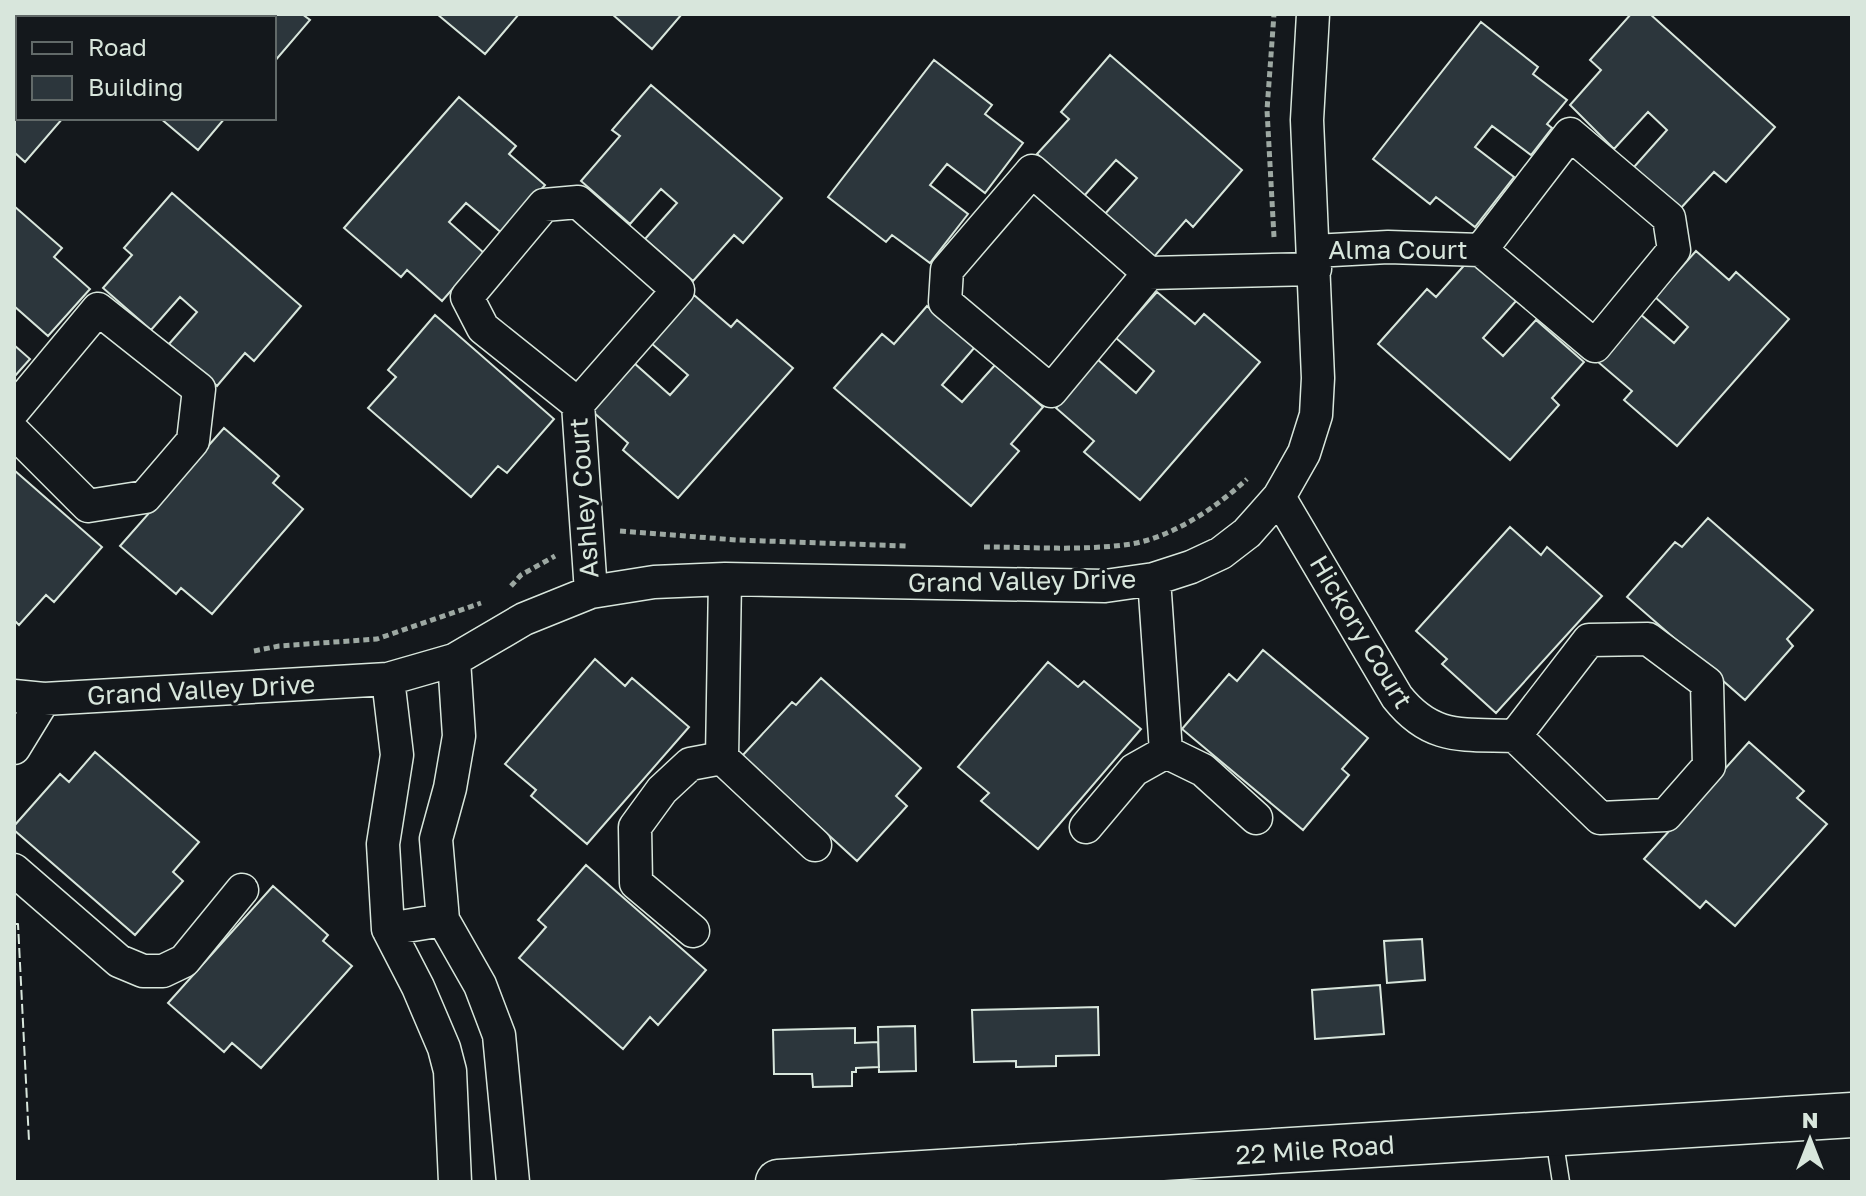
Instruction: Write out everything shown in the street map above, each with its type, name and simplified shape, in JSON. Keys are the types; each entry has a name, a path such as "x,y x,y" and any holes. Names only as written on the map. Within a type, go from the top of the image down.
{"street":[{"name":"Grand Valley Drive","path":"29,698 388,679 454,660 524,619 591,592 654,582 725,579 1105,586 1154,579 1221,553 1247,533 1279,497 1304,453 1316,415 1315,260 1307,120 1313,14"},
{"name":"Alma Court","path":"1149,273 1279,270 1388,247 1481,250 1595,346 1674,250 1669,218 1570,134 1481,250"},
{"path":"1032,171 1149,273 1051,391 945,302 947,270 1032,171"},
{"name":"Ashley Court","path":"578,404 483,328 467,297 544,205 578,202 678,290 578,404 591,592"},
{"path":"14,410 98,309 199,389 193,441 145,497 88,506 14,432"},
{"name":"Hickory Court","path":"1279,497 1397,697 1412,716 1436,730 1515,736"},
{"path":"725,579 722,758 815,845"},
{"path":"1154,579 1166,752"},
{"path":"1648,639 1707,683 1709,766 1666,815 1600,818 1515,736 1589,640 1648,639"},
{"path":"454,660 459,736 450,788 436,839 443,920 480,985 499,1035 513,1182"},
{"path":"388,679 397,755 383,844 388,929 418,987 444,1048 450,1071 455,1182"},
{"path":"14,748 29,698"},
{"path":"1166,752 1203,770 1256,818"},
{"path":"1086,827 1134,770 1166,752"},
{"path":"693,931 636,883 635,827 662,790 690,764 722,758"},
{"path":"14,870 119,961 143,971 163,971 184,961 242,890"},
{"path":"388,929 443,920"},
{"name":"22 Mile Road","path":"778,1182 1050,1174 1852,1115"}],"lane":[{"path":"1554,1135 1561,1182"}],"path":[{"path":"1274,14 1267,110 1271,202 1279,270"},
{"path":"970,547 1132,544 1160,536 1211,508 1254,472"},
{"path":"509,589 521,575 541,566 587,533 599,529 737,540 909,546"},
{"path":"245,653 279,646 377,639 483,602"}],"building":[{"path":"190,14 302,14 310,20 276,60 276,16"},
{"path":"437,14 519,14 485,54"},
{"path":"612,14 682,14 652,49"},
{"path":"1631,14 1650,14 1775,127 1726,182 1714,172 1680,209 1634,167 1667,130 1648,112 1614,149 1570,105 1601,70 1590,60"},
{"path":"1481,22 1538,67 1533,74 1567,100 1547,124 1552,128 1531,155 1492,126 1475,147 1514,177 1475,227 1436,197 1430,204 1373,159"},
{"path":"14,52 16,120 61,120 25,162 14,152"},
{"path":"1110,55 1242,170 1193,227 1186,220 1153,258 1104,215 1137,178 1116,160 1084,196 1037,154 1069,119 1061,112"},
{"path":"934,60 992,105 985,114 1023,143 985,193 947,164 930,185 968,214 930,263 892,235 886,242 828,197"},
{"path":"651,85 782,198 743,243 734,235 693,281 645,239 677,203 661,189 630,224 581,181 620,136 612,130"},
{"path":"459,97 516,146 509,154 545,185 503,234 466,203 449,222 484,253 442,301 407,270 401,277 344,228"},
{"path":"162,120 223,120 198,150"},
{"path":"172,193 301,306 254,361 245,353 217,386 169,344 197,312 180,297 151,330 103,288 132,255 124,248"},
{"path":"14,206 62,248 54,257 90,289 48,336 14,306"},
{"path":"1696,251 1729,280 1736,272 1789,319 1677,446 1624,400 1632,391 1598,362 1640,314 1674,343 1688,327 1655,297"},
{"path":"1469,260 1516,301 1483,338 1503,356 1536,320 1584,362 1552,398 1559,405 1510,460 1378,344 1427,289 1436,297"},
{"path":"1157,292 1195,324 1204,314 1260,362 1140,500 1084,452 1094,441 1056,408 1097,359 1136,393 1154,371 1116,338"},
{"path":"694,295 731,327 737,320 793,368 678,498 623,450 628,443 592,411 634,363 670,395 688,375 651,343"},
{"path":"927,306 975,347 942,385 962,402 995,365 1043,407 1011,444 1019,451 971,506 834,388 882,334 894,344"},
{"path":"435,315 554,419 507,473 498,466 471,497 368,408 396,377 388,370"},
{"path":"14,345 30,359 14,377"},
{"path":"224,428 279,476 273,483 303,509 212,614 181,588 176,594 120,546"},
{"path":"14,470 102,547 54,602 46,595 19,625 14,620"},
{"path":"1708,518 1813,610 1787,639 1793,646 1745,700 1627,597 1675,542 1682,547"},
{"path":"1510,527 1541,555 1547,547 1602,596 1496,713 1442,664 1447,659 1416,631"},
{"path":"1263,650 1368,738 1342,769 1349,775 1303,830 1182,729 1229,674 1237,681"},
{"path":"595,659 625,686 632,678 689,727 587,844 531,796 536,790 505,764"},
{"path":"1048,662 1078,687 1084,681 1141,729 1038,849 981,801 989,793 958,767"},
{"path":"821,678 921,768 896,796 907,806 857,861 742,756 792,702 796,705"},
{"path":"1749,742 1804,791 1797,798 1827,824 1735,926 1706,901 1700,908 1644,859"},
{"path":"95,752 199,842 173,872 183,881 135,935 14,830 14,826 60,774 69,782"},
{"path":"586,865 706,970 658,1025 650,1017 623,1049 519,958 546,927 538,920"},
{"path":"273,886 328,935 323,941 352,966 261,1068 232,1043 224,1052 168,1003"},
{"path":"1422,939 1425,980 1387,983 1384,941"},
{"path":"1380,985 1384,1034 1315,1039 1312,990"},
{"path":"1098,1007 1099,1055 1056,1056 1056,1066 1016,1067 1016,1061 974,1062 972,1010"},
{"path":"915,1026 916,1071 879,1072 878,1027"},
{"path":"855,1028 855,1043 878,1042 879,1067 856,1068 856,1072 852,1072 852,1086 813,1087 812,1074 774,1074 773,1030"}],"fence":[{"path":"14,924 18,924 29,1141"}]}
